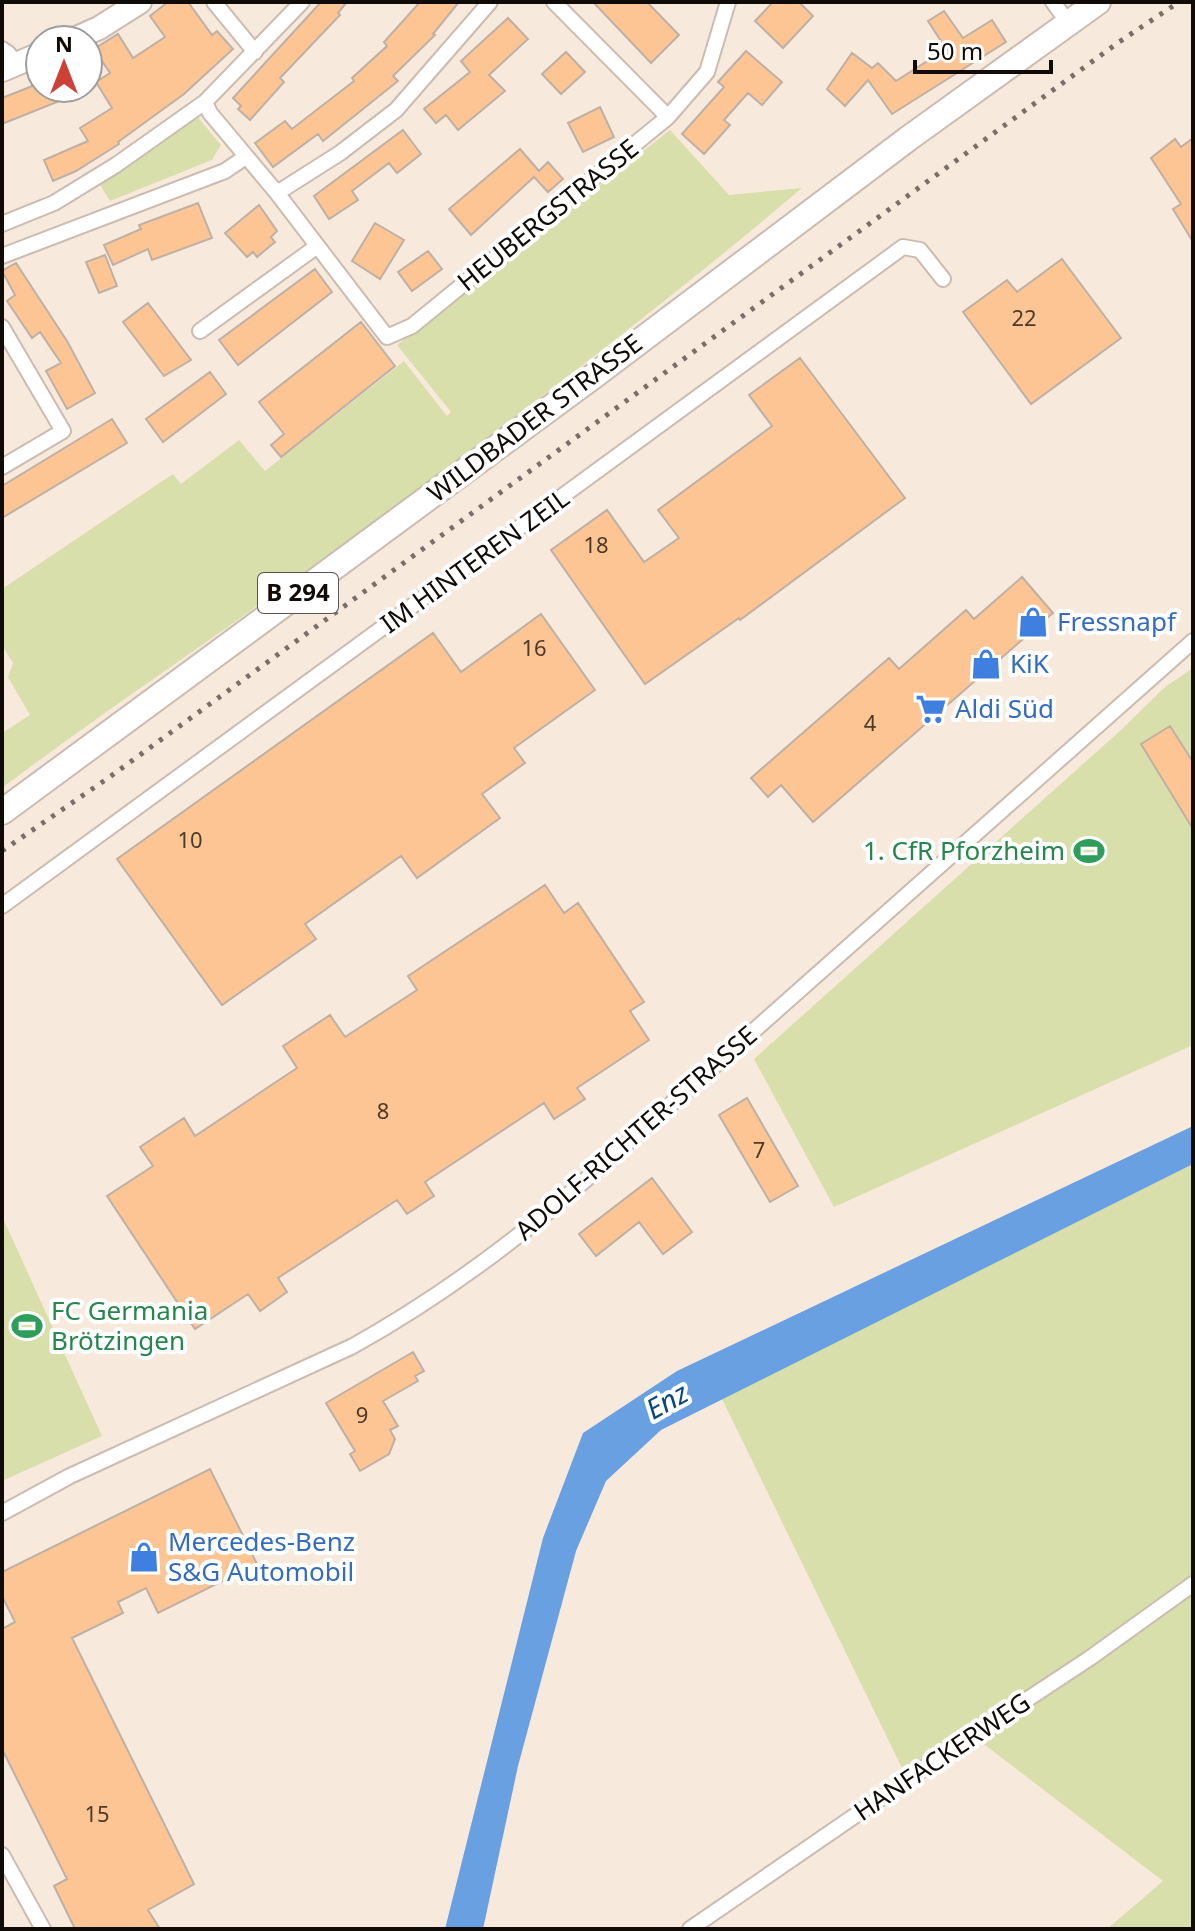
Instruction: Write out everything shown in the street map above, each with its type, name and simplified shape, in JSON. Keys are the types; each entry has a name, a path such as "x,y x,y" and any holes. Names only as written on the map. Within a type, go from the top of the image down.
{"main road":[{"path":"104,25 140,2"},
{"name":"WILDBADER STRASSE","path":"2,812 595,375 899,145 1098,2"}],"street":[{"path":"214,2 255,52"},
{"path":"2,224 67,196 205,102 302,2"},
{"path":"277,193 340,153 396,110 490,2"},
{"path":"554,2 668,117 707,72 728,2"},
{"path":"1053,2 1069,24"},
{"name":"HEUBERGSTRASSE","path":"205,102 244,158 277,193 387,337 412,326 668,117"},
{"path":"2,256 225,171 244,158"},
{"path":"200,331 316,247"},
{"name":"IM HINTEREN ZEIL","path":"2,906 903,247 920,250 943,279"},
{"path":"2,327 6,343 63,431 2,467"},
{"name":"ADOLF-RICHTER-STRASSE","path":"2,1513 70,1476 353,1346 398,1321 496,1255 570,1194 1193,641"},
{"name":"HANFACKERWEG","path":"690,1929 1090,1658 1193,1584"},
{"path":"2,1855 43,1929"}],"green space":[{"path":"196,115 221,145 212,160 110,201 99,183"},
{"path":"670,130 729,195 802,188 615,340 488,437 2,788 2,733 30,715 8,677 13,663 2,645 2,589 173,474 181,484 239,440 265,471 404,361 447,416 451,412 397,345"},
{"name":"1. CfR Pforzheim","path":"1193,668 1193,1045 834,1207 754,1059 1165,687"},
{"path":"1193,1164 1193,1929 1107,1929 1163,1881 964,1729 904,1772 722,1399"},
{"name":"FC Germania Brötzingen","path":"2,1216 102,1436 2,1481"}],"water":[{"name":"Enz","path":"1193,1126 1193,1164 661,1430 606,1481 576,1551 518,1766 483,1929 445,1929 543,1538 583,1433 677,1371"}],"building":[{"path":"168,2 188,2 212,35 217,31 233,49 184,94 119,144 76,171 53,181 44,160 88,141 80,128 112,108 104,95 104,77 110,73 104,64 104,43 118,34 133,58 165,37 150,16"},
{"path":"321,2 347,2 338,13 340,15 280,78 284,82 250,120 238,109 241,106 233,98"},
{"path":"420,2 459,2 435,35 393,76 398,81 323,141 318,134 273,167 255,143 285,121 292,129 354,81 352,78 387,46 384,42"},
{"path":"593,2 647,2 679,35 651,63"},
{"path":"773,2 799,2 813,16 783,48 755,21"},
{"path":"944,11 963,38 992,20 1006,42 892,114 868,80 845,106 827,89 852,53 872,68 878,63 896,81 946,49 928,21"},
{"path":"508,18 528,39 489,75 505,91 458,130 446,115 436,123 424,109 470,72 461,61"},
{"path":"746,51 782,82 762,105 748,93 724,120 730,125 704,154 682,134 724,87 718,82"},
{"path":"566,52 585,72 561,94 542,74"},
{"path":"24,89 24,104 52,104 2,124 2,98"},
{"path":"600,107 614,137 583,152 568,123"},
{"path":"403,130 421,154 397,173 389,163 352,191 358,200 329,219 314,196"},
{"path":"1193,138 1193,242 1173,209 1181,204 1151,158 1175,139 1181,147"},
{"path":"520,149 539,171 548,162 563,179 548,192 534,177 471,235 449,209"},
{"path":"198,203 212,238 152,260 148,249 113,265 104,245 141,229 139,225"},
{"path":"259,205 277,231 271,237 275,242 257,257 253,252 247,257 225,233"},
{"path":"375,223 404,240 380,279 352,261"},
{"path":"428,251 442,269 412,291 398,272"},
{"path":"105,255 117,286 99,293 86,262"},
{"path":"1062,259 1121,338 1031,404 963,312 1007,280 1017,292"},
{"path":"16,263 67,341 95,393 67,409 46,371 61,363 40,332 32,338 7,301 15,295 2,271"},
{"path":"315,269 332,292 238,365 219,340"},
{"path":"148,303 191,360 164,376 123,322"},
{"path":"361,322 395,366 281,457 271,445 284,434 259,402"},
{"path":"800,358 905,498 740,620 645,684 551,550 607,510 644,562 679,538 658,510 772,426 749,395"},
{"path":"210,372 226,394 163,442 146,419"},
{"path":"112,419 127,443 2,518 2,486"},
{"path":"1022,577 1053,613 813,822 781,785 768,797 751,778 889,658 899,669 966,610 974,619"},
{"path":"541,614 595,690 514,748 525,763 482,794 500,818 417,878 401,856 305,924 316,939 222,1005 117,859 433,633 461,672"},
{"path":"1170,726 1193,762 1193,829 1141,744"},
{"path":"545,885 564,913 578,903 644,1002 630,1011 649,1040 577,1088 585,1099 554,1119 544,1103 425,1182 434,1196 407,1214 397,1200 278,1278 287,1292 260,1311 248,1294 195,1329 107,1196 153,1166 140,1147 184,1118 195,1136 297,1068 283,1046 330,1015 345,1037 417,990 408,976"},
{"path":"747,1098 798,1186 770,1202 719,1115"},
{"path":"652,1178 692,1232 663,1254 639,1222 596,1256 579,1234"},
{"path":"413,1352 424,1371 415,1376 418,1381 383,1401 398,1426 390,1430 395,1439 389,1454 360,1471 350,1454 355,1451 326,1403"},
{"path":"210,1469 257,1564 158,1613 146,1588 118,1602 123,1613 72,1638 194,1884 148,1910 160,1929 75,1929 54,1886 67,1879 2,1749 2,1629 15,1622 2,1596 2,1572"}],"railway":[{"path":"2,851 111,776 1119,42 1179,2"}],"place":[{"name":"Fressnapf","path":"1033,622"},
{"name":"KiK","path":"986,664"},
{"name":"Aldi Süd","path":"931,709"},
{"name":"1. CfR Pforzheim","path":"1089,851"},
{"name":"FC Germania Brötzingen","path":"27,1326"},
{"name":"Mercedes-Benz S&G Automobil","path":"144,1557"}]}
